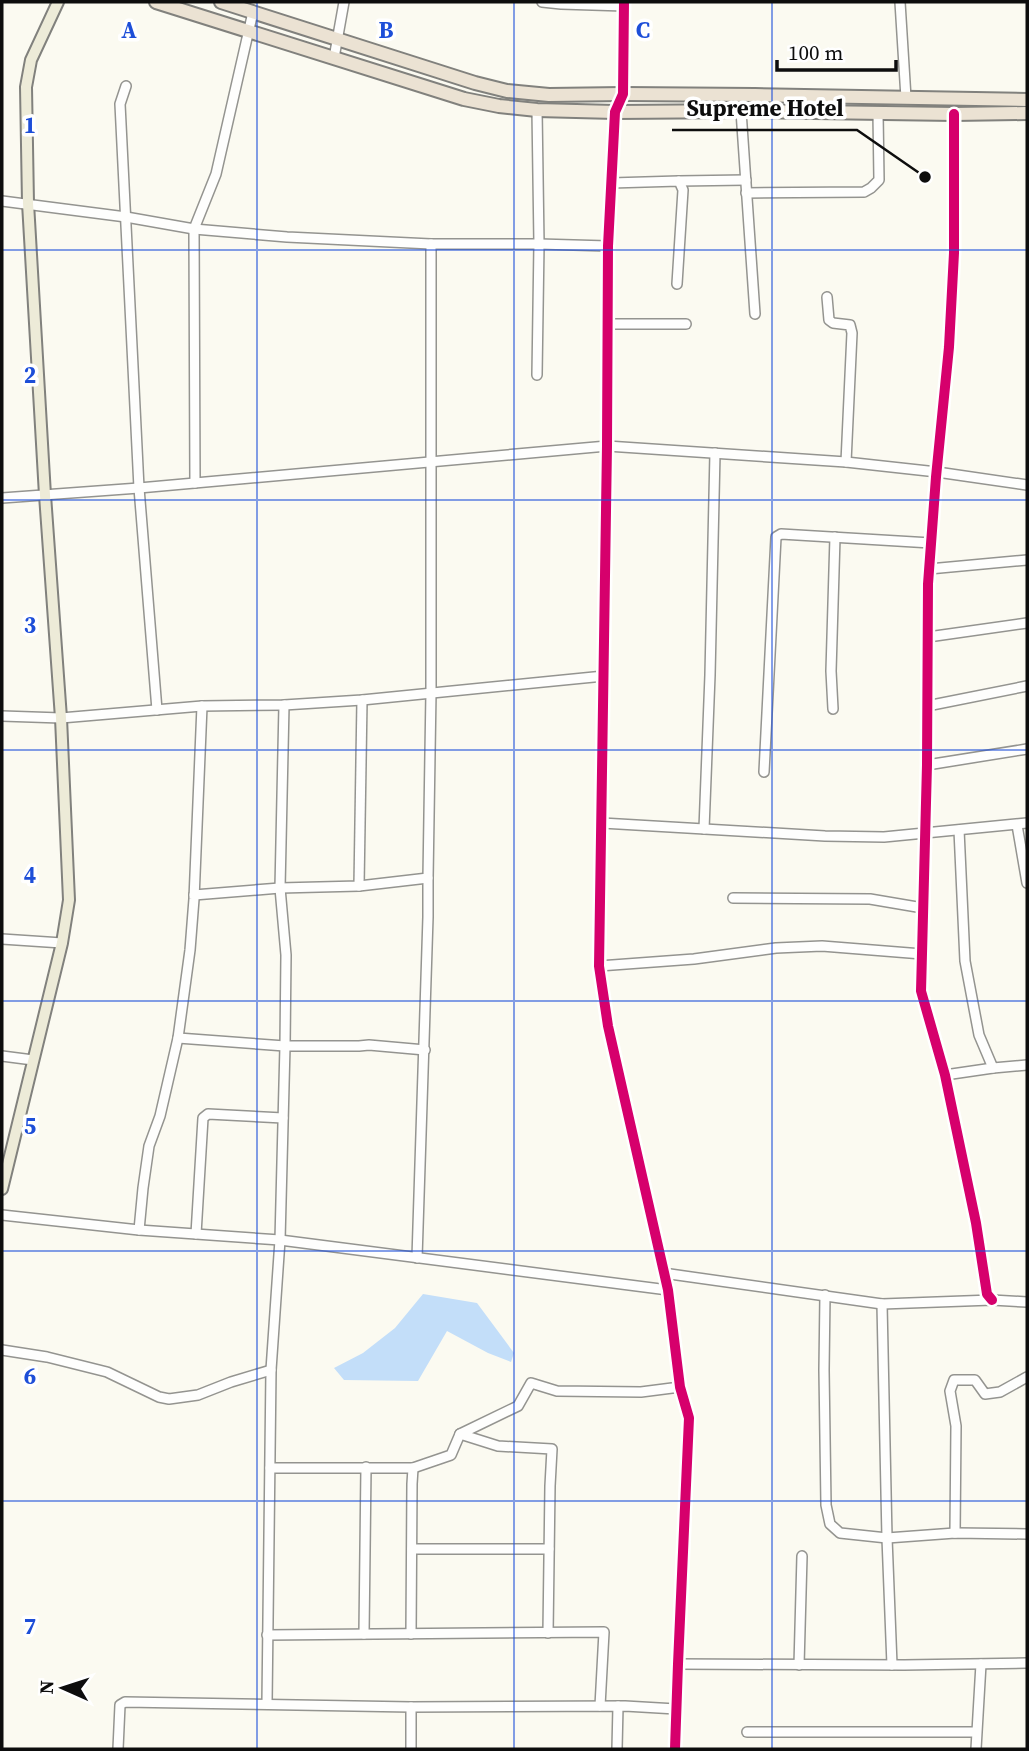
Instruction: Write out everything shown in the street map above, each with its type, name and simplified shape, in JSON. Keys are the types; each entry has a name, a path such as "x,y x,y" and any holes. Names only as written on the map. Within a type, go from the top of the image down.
{"highway":[{"path":"156,2 464,99 499,106 615,112 1027,113"},
{"path":"221,2 507,91 549,96 755,94 1027,100"},
{"path":"429,88 438,71"}],"main road":[{"path":"2,1189 62,943 68,900 61,719 28,203 26,87 31,60 58,2"}],"street":[{"path":"334,58 344,2"},
{"path":"542,2 624,4 623,94 615,112 608,246 599,966 608,1026 668,1290 680,1387 689,1418 675,1749"},
{"path":"900,2 905,98"},
{"path":"194,483 194,229 216,174 253,12"},
{"path":"126,86 120,104 139,488 157,710"},
{"path":"537,110 537,375"},
{"path":"741,111 755,314"},
{"path":"746,193 864,192 871,188 878,180 878,113"},
{"path":"954,114 954,253 949,347 929,569 921,991 945,1075 987,1294 992,1300"},
{"path":"611,183 746,180"},
{"path":"677,284 683,190 679,181"},
{"path":"2,201 194,229 287,237 431,244 608,246"},
{"path":"417,1258 428,917 431,244"},
{"path":"827,297 829,320 850,325 852,332 846,462"},
{"path":"607,324 686,324"},
{"path":"2,498 607,446 846,462 1027,485"},
{"path":"704,829 715,453"},
{"path":"764,772 776,537 781,534 931,543"},
{"path":"833,709 831,671 835,537"},
{"path":"929,569 1027,560"},
{"path":"928,637 1027,623"},
{"path":"2,716 61,719 202,706 362,700 604,676"},
{"path":"927,706 1027,686"},
{"path":"359,886 362,700"},
{"path":"267,1703 271,1370 280,1240 285,1046 286,954 280,888 284,705"},
{"path":"139,1230 149,1146 160,1116 178,1038 190,950 202,706"},
{"path":"927,765 1027,749"},
{"path":"602,823 884,837 1022,824 1027,883"},
{"path":"960,831 965,961 979,1035 992,1068"},
{"path":"194,895 280,888 359,886 428,878"},
{"path":"733,898 870,899 923,908"},
{"path":"2,939 62,943"},
{"path":"599,966 694,959 776,948 822,946 922,954"},
{"path":"178,1038 285,1046 369,1045 425,1050"},
{"path":"2,1056 33,1060"},
{"path":"945,1075 1027,1065"},
{"path":"196,1234 203,1118 208,1114 283,1118"},
{"path":"2,1215 139,1230 280,1240 668,1290"},
{"path":"663,1273 883,1304 992,1300 1027,1302"},
{"path":"825,1295 826,1505 830,1524 840,1532 887,1538 955,1532 1027,1534"},
{"path":"883,1304 892,1665"},
{"path":"2,1350 107,1371 159,1398 169,1399 198,1395 271,1370"},
{"path":"955,1532 956,1426 950,1391 954,1380 975,1380 985,1394 1000,1392 1027,1377"},
{"path":"270,1468 413,1468 451,1455 460,1434 519,1406 531,1383 557,1391 641,1392 680,1387"},
{"path":"460,1434 498,1446 552,1449 548,1633"},
{"path":"364,1634 366,1467"},
{"path":"411,1634 413,1468"},
{"path":"412,1549 549,1549"},
{"path":"799,1665 803,1556"},
{"path":"267,1635 604,1632 600,1706"},
{"path":"678,1664 1027,1663"},
{"path":"975,1749 981,1664"},
{"path":"118,1749 118,1712 120,1705 125,1702 411,1707 618,1706 676,1709"},
{"path":"617,1749 618,1706"},
{"path":"411,1707 411,1749"},
{"path":"747,1732 976,1732"}],"water":[{"path":"423,1294 477,1303 514,1353 511,1362 447,1331 418,1381 344,1380 334,1368 363,1353 395,1328"}],"cycle path":[{"path":"624,2 623,94 615,112 608,246 599,966 608,1026 668,1290 680,1387 689,1418 675,1749"},
{"path":"954,114 954,253 949,347 928,584 927,765 921,991 945,1075 976,1223 987,1294 992,1300"}],"place":[{"name":"Supreme Hotel","path":"925,177"}]}
